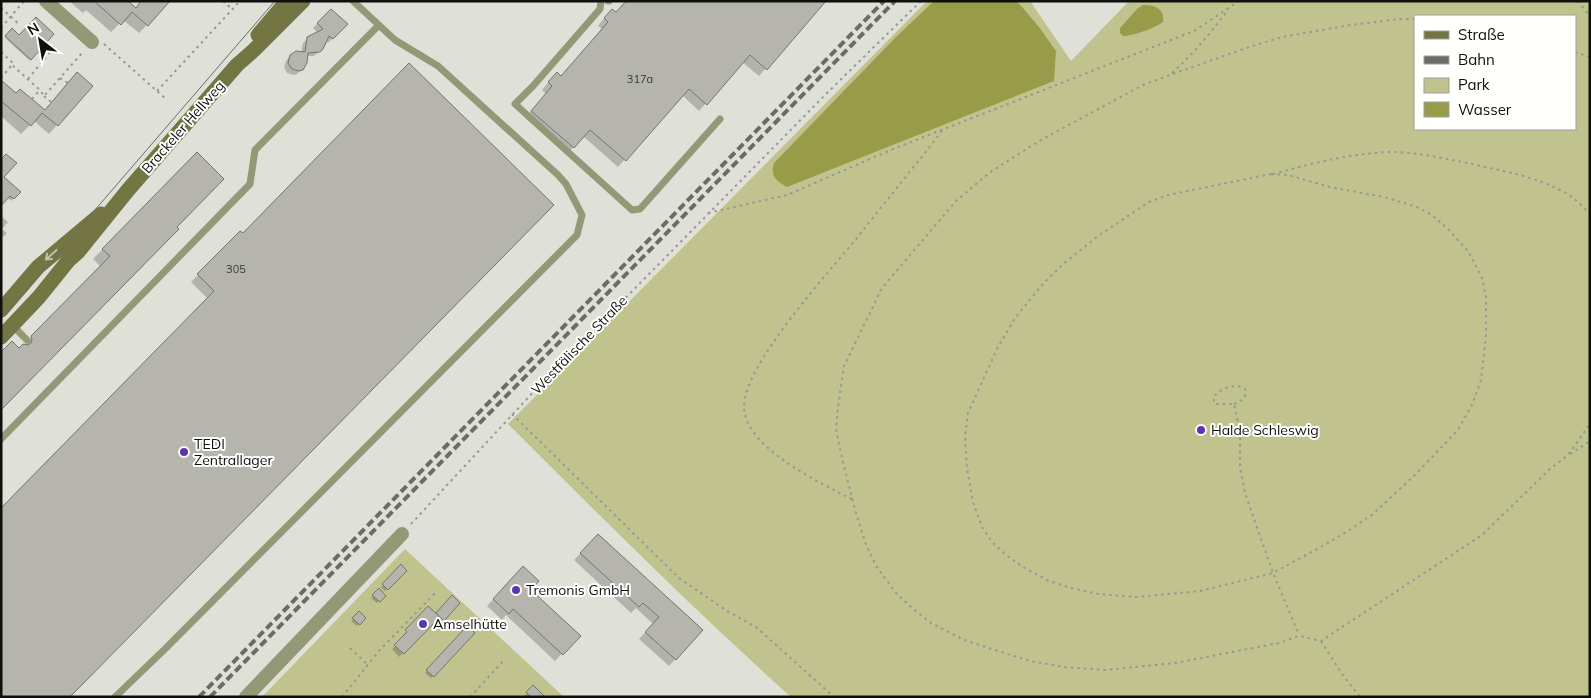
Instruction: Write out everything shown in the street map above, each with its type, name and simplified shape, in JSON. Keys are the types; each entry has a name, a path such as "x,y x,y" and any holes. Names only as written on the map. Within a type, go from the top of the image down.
{"main road":[{"name":"Brackeler Hellweg","path":"237,65 248,46 287,1"},
{"name":"Brackeler Hellweg","path":"1,338 7,324 78,252 128,190 237,65 303,1"},
{"name":"Brackeler Hellweg","path":"1,310 38,267 128,190"},
{"name":"Brackeler Hellweg","path":"68,261 85,227"}],"street":[{"path":"46,1 92,42"},
{"path":"246,697 402,534"}],"lane":[{"path":"115,697 165,650 577,236 582,215 566,184 558,174 438,66 395,40 353,1"},
{"path":"602,1 600,9 533,86 514,104 632,210 640,210 720,119"},
{"path":"1,439 250,184 255,150 378,26"},
{"path":"7,324 27,340"}],"path":[{"path":"1,28 24,1"},
{"path":"223,1 232,9"},
{"path":"157,91 240,1"},
{"name":"Westfälische Straße","path":"402,534 512,414 708,213 921,1"},
{"path":"708,213 787,195 885,152 1139,51 1187,34 1210,22 1239,1"},
{"path":"1578,1 1590,16"},
{"path":"1,8 20,26"},
{"path":"1170,75 1190,57 1228,9"},
{"path":"1360,697 1342,674 1321,641 1299,636 1279,643 1174,664 1105,670 1064,667 1030,661 964,640 931,622 896,593 876,566 852,499 840,454 836,429 844,366 882,288 956,201 989,173 1039,141 1143,85 1170,75 1282,37 1350,25 1414,19"},
{"path":"44,96 96,38 166,99"},
{"path":"28,79 54,47 58,50"},
{"path":"1,52 51,102"},
{"path":"1576,52 1590,57"},
{"path":"1,78 12,65"},
{"path":"60,78 68,83"},
{"path":"32,99 40,90"},
{"path":"852,499 810,478 778,457 759,439 748,422 744,407 749,383 772,344 802,304 944,129"},
{"path":"1271,174 1384,197 1417,207 1448,229 1468,251 1482,278 1486,298 1486,326 1481,380 1472,405 1458,430 1416,474 1372,514 1351,530 1273,573 1200,591 1136,597 1098,594 1049,581 1022,567 1006,556 992,542 982,527 973,502 967,468 965,437 968,413 997,349 1015,318 1042,285 1098,236 1149,202 1168,195 1271,174 1324,160 1375,152 1402,152 1439,157 1532,179 1561,190 1578,202 1590,214"},
{"path":"1242,386 1245,389 1246,395 1234,404 1218,406 1214,404 1212,398 1226,388 1242,386"},
{"path":"1234,404 1240,432 1240,466 1245,493 1273,573 1299,636"},
{"path":"512,414 679,578 727,611 756,627 834,697"},
{"path":"1568,455 1590,424"},
{"path":"1321,641 1482,536 1550,469 1590,441"},
{"path":"342,697 408,620 437,591"},
{"path":"350,648 368,665"},
{"path":"470,697 505,659"}],"green space":[{"path":"927,1 1030,1 1071,61 1129,1 1590,1 1590,697 791,697 612,528 508,424"},
{"path":"405,549 564,697 262,697"}],"water":[{"path":"934,1 1017,1 1056,51 1054,81 787,187 780,183 773,175 774,163 896,37"},
{"path":"1143,5 1158,8 1162,13 1163,22 1144,31 1123,36 1120,33 1120,28"}],"building":[{"path":"94,1 128,1 136,8 141,1 170,1 148,26 132,12 121,25"},
{"path":"626,1 826,1 767,70 750,55 707,105 689,89 626,161 590,130 574,148 531,111 552,86 548,82 557,72 561,76 608,22 604,18 612,9 616,12"},
{"path":"331,9 348,24 333,39 329,36 320,52 308,53 307,63 303,70 292,69 288,63 290,55 296,51 305,52 307,37 323,29 317,23"},
{"path":"36,17 54,34 31,60 5,36 12,28 19,35"},
{"path":"409,63 554,205 70,697 1,697 1,508 214,291 197,274 240,231 243,233"},
{"path":"77,72 93,86 58,126 42,113 31,126 1,101 1,80 16,93 20,89 45,110"},
{"path":"197,152 224,179 177,227 179,229 1,410 1,352 12,341 19,348 23,344 28,345 31,343 31,336 110,256 102,249"},
{"path":"6,154 17,163 4,177 21,192 14,199 10,196 1,206 1,159"},
{"path":"598,534 703,630 676,660 645,632 659,617 643,603 639,607 580,553"},
{"path":"401,564 407,571 388,590 382,584"},
{"path":"523,566 539,581 531,590 581,636 563,655 513,609 509,614 493,599"},
{"path":"379,588 386,596 380,602 372,595"},
{"path":"452,595 460,603 444,621 436,613"},
{"name":"Amselhütte","path":"428,606 440,617 404,654 394,645 407,632 405,630"},
{"path":"359,611 366,618 360,625 352,618"},
{"path":"467,626 475,633 434,677 426,670"},
{"path":"533,685 545,697 531,697 526,692"}],"tram line":[{"path":"1,319 275,1"}],"railway":[{"path":"199,697 884,1"},
{"path":"210,697 895,1"}],"place":[{"name":"Halde Schleswig","path":"1201,430"},
{"name":"TEDI Zentrallager","path":"184,452"},
{"name":"Tremonis GmbH","path":"516,590"},
{"name":"Amselhütte","path":"423,624"}]}
